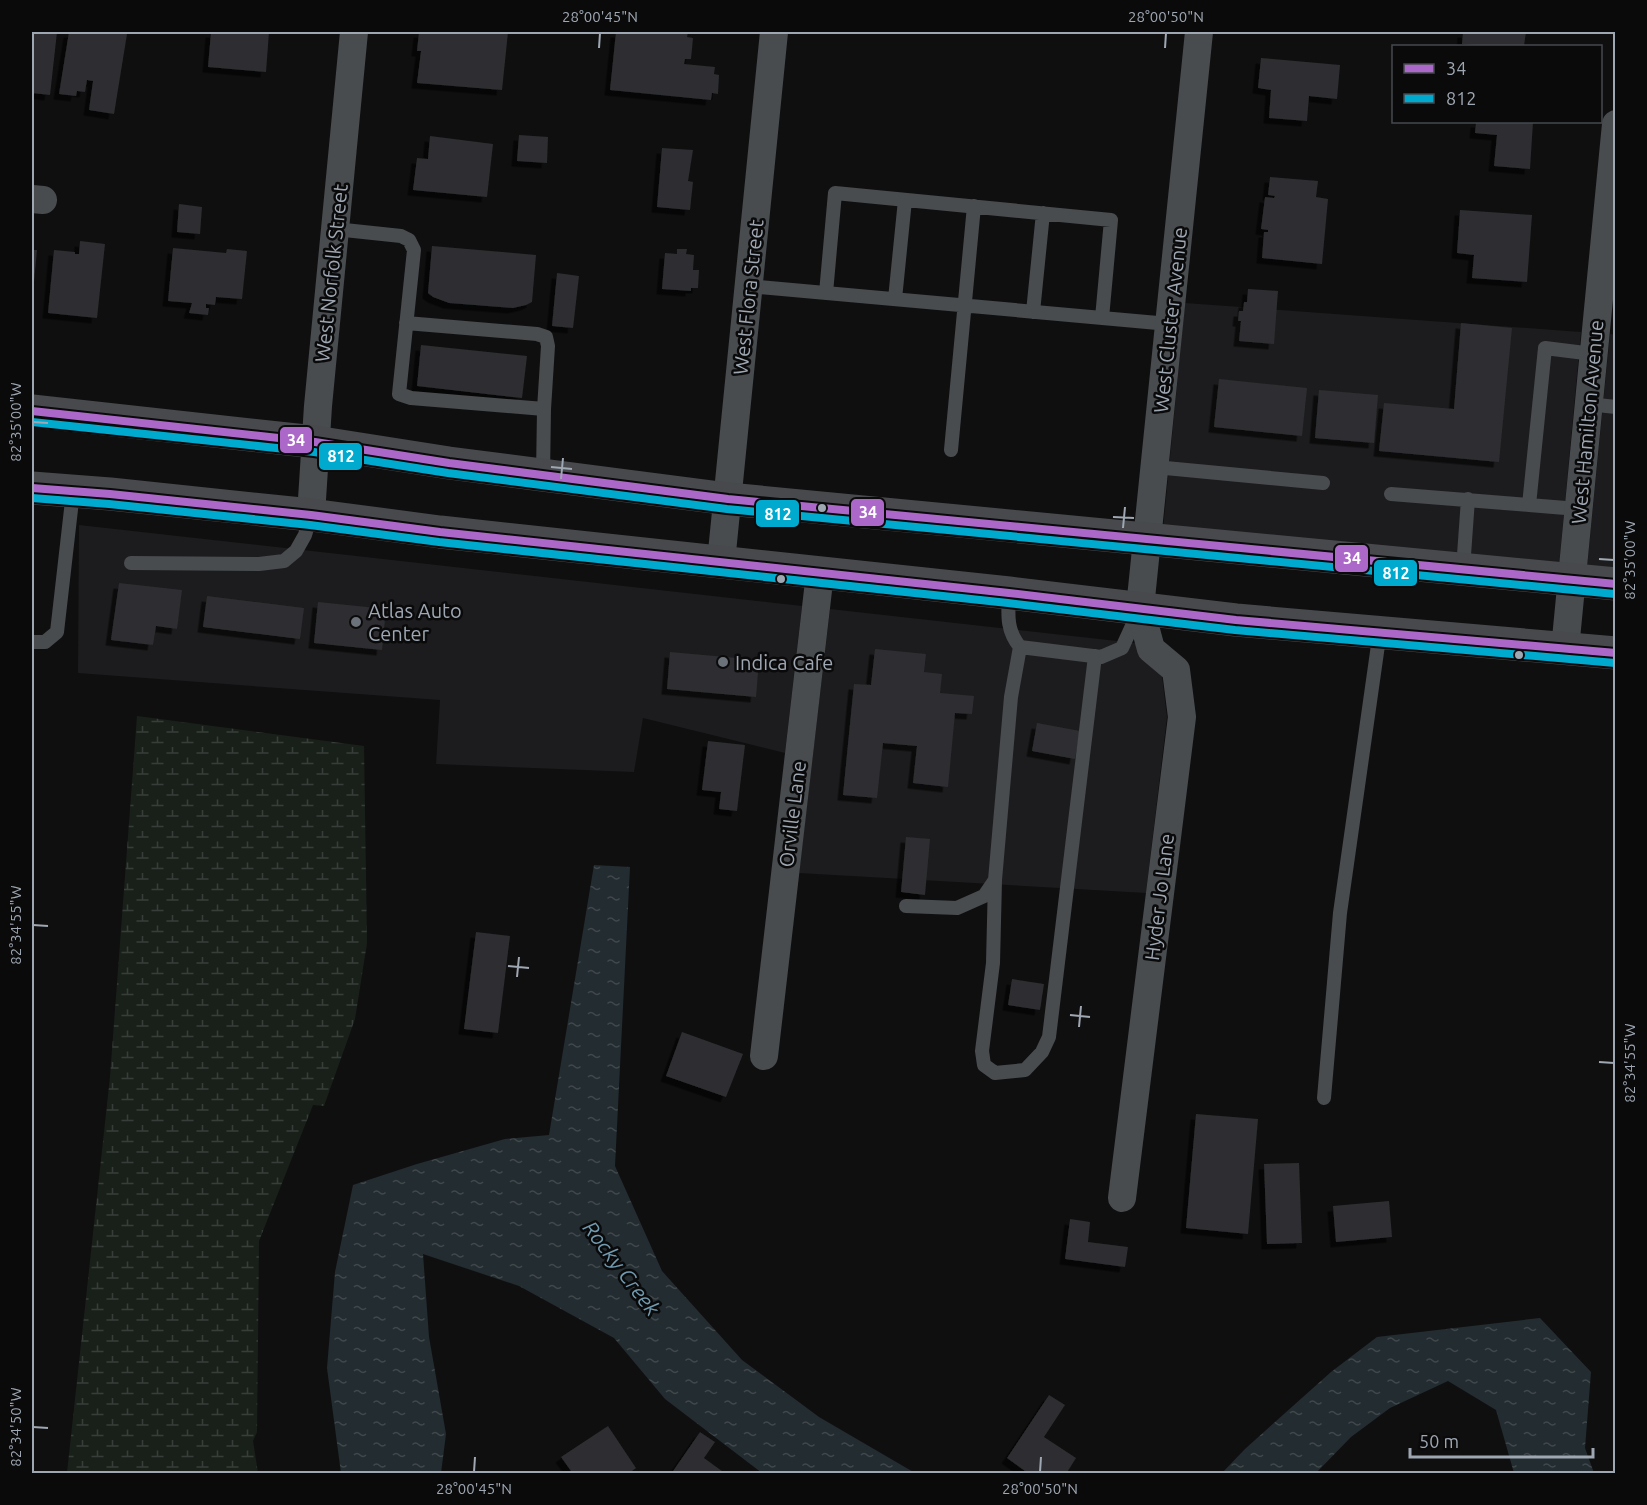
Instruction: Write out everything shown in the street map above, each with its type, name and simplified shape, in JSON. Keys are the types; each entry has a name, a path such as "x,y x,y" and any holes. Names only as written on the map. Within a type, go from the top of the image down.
{"main road":[{"path":"32,411 315,442 449,463 728,499 1616,584"},
{"path":"32,488 311,515 440,532 1009,593 1236,620 1616,653"}],"street":[{"name":"West Norfolk Street","path":"311,515 315,442 354,32"},
{"name":"West Flora Street","path":"721,562 774,32"},
{"name":"West Cluster Avenue","path":"1140,608 1199,32"},
{"name":"West Hamilton Avenue","path":"1565,649 1578,509 1602,405 1593,354 1616,124"},
{"name":"Orville Lane","path":"764,1056 820,573"},
{"name":"Hyder Jo Lane","path":"1122,1198 1182,717 1176,670 1151,649 1140,608"}],"lane":[{"path":"826,293 835,193 1111,220 1102,318"},
{"path":"895,299 905,200"},
{"path":"951,450 974,206"},
{"path":"1033,312 1043,213"},
{"path":"335,229 401,236 409,240 414,250 399,394 411,399 544,409"},
{"path":"749,286 1169,324"},
{"path":"406,322 537,334 546,337 548,346 543,475"},
{"path":"1529,505 1545,348 1593,354"},
{"path":"1155,467 1323,483"},
{"path":"32,642 45,642 57,632 73,492"},
{"path":"1391,494 1578,509"},
{"path":"1463,569 1468,499"},
{"path":"131,563 259,564 284,561 296,550 305,535 311,515"},
{"path":"1009,593 1008,627 1013,639 1020,647 1101,657 1122,648 1140,608"},
{"path":"1324,1098 1340,913 1380,631"},
{"path":"1020,647 1011,697 995,880 993,963 982,1051 984,1065 995,1072 1025,1070 1042,1052 1049,1038 1095,656"},
{"path":"906,906 957,908 984,896 995,880"}],"shaded area":[{"path":"1185,303 1581,332 1559,566 1163,529"},
{"path":"1610,334 1615,335 1615,571 1587,568"},
{"path":"79,525 802,606 785,753 643,718 634,772 436,764 440,700 78,673"},
{"path":"830,609 1135,643 1162,676 1167,717 1146,893 799,873"}],"green space":[{"path":"137,716 364,746 367,943 355,1019 324,1106 313,1105 259,1241 257,1432 253,1441 258,1473 67,1473 110,1077"}],"water":[{"name":"Rocky Creek","path":"594,865 630,867 615,1166 662,1271 742,1360 819,1417 915,1473 762,1473 665,1399 614,1338 519,1286 423,1254 429,1337 446,1434 441,1473 341,1473 327,1368 335,1272 353,1185 505,1139 549,1135"},
{"path":"1540,1318 1591,1372 1585,1448 1594,1473 1514,1473 1496,1410 1448,1381 1390,1408 1351,1437 1316,1473 1222,1473 1245,1449 1331,1372 1377,1337"}],"building":[{"path":"32,32 57,32 50,95 32,93"},
{"path":"69,32 127,34 114,114 89,110 93,81 87,80 85,92 77,91 76,96 59,94"},
{"path":"211,32 269,32 266,72 208,67"},
{"path":"419,32 508,32 502,90 417,83 421,51 417,51"},
{"path":"616,32 688,32 687,37 693,38 691,59 685,59 684,64 715,67 714,74 719,75 718,94 712,93 711,100 610,90"},
{"path":"1463,32 1526,32 1524,45 1462,44"},
{"path":"1261,58 1340,65 1337,99 1309,96 1307,121 1269,118 1271,90 1258,88"},
{"path":"1476,123 1533,123 1530,169 1494,166 1497,135 1475,133"},
{"path":"519,135 548,137 547,163 517,161"},
{"path":"430,136 493,144 487,197 413,190 417,158 428,159"},
{"path":"662,148 693,150 688,181 693,182 690,210 657,207"},
{"path":"1270,177 1318,181 1316,197 1328,199 1322,264 1262,258 1264,232 1268,232 1268,230 1261,229 1265,197 1274,198 1275,196 1268,195"},
{"path":"179,204 202,207 200,234 177,232"},
{"path":"1460,210 1532,215 1527,282 1472,278 1474,255 1457,253"},
{"path":"80,241 105,244 97,318 48,313 54,250 79,254"},
{"path":"432,246 536,255 532,302 513,308 449,303 433,297 428,293"},
{"path":"173,248 226,253 227,249 247,251 242,299 216,297 215,305 206,304 206,308 209,308 208,315 189,313 192,303 168,301"},
{"path":"677,249 687,249 686,254 694,255 693,270 699,270 698,288 691,288 691,291 662,289 665,253 677,254"},
{"path":"32,250 37,250 33,292 32,292"},
{"path":"557,273 579,276 573,328 552,326"},
{"path":"1248,289 1278,291 1274,344 1239,341 1241,321 1238,321 1239,311 1243,311 1244,302 1247,302"},
{"path":"1461,323 1512,328 1499,462 1379,451 1384,403 1454,409"},
{"path":"421,345 527,356 522,398 417,386"},
{"path":"1219,379 1307,388 1302,436 1214,427"},
{"path":"1319,390 1378,395 1374,443 1315,438"},
{"path":"119,583 182,590 177,629 156,626 153,645 111,640"},
{"path":"207,596 304,608 300,639 203,627"},
{"path":"318,602 386,609 382,650 314,643"},
{"path":"875,649 926,654 924,672 942,674 940,693 974,696 972,714 955,713 948,787 913,783 917,746 883,743 877,798 843,795 854,684 871,685"},
{"path":"670,652 759,660 756,697 667,689"},
{"path":"1037,723 1080,731 1075,759 1032,751"},
{"path":"708,741 745,745 737,811 719,809 721,792 702,790"},
{"path":"906,837 930,839 925,895 901,892"},
{"path":"476,932 510,936 498,1033 464,1029"},
{"path":"1012,979 1044,984 1040,1010 1008,1005"},
{"path":"682,1032 743,1054 726,1097 666,1076"},
{"path":"1196,1114 1258,1119 1248,1234 1186,1228"},
{"path":"1299,1163 1302,1243 1267,1244 1264,1164"},
{"path":"1389,1201 1392,1237 1336,1242 1333,1206"},
{"path":"1070,1219 1090,1222 1088,1242 1128,1247 1125,1267 1065,1259"},
{"path":"1049,1395 1065,1405 1044,1437 1076,1458 1066,1474 1029,1474 1007,1458"},
{"path":"608,1426 636,1468 628,1474 567,1474 571,1471 561,1457"},
{"path":"700,1432 715,1442 704,1458 726,1474 671,1474"}],"transit line":[{"name":"34","path":"32,411 315,442 449,463 728,499 1616,584"},
{"name":"812","path":"32,422 314,452 448,473 727,509 1615,594"},
{"name":"34","path":"32,488 311,515 440,532 1009,593 1236,620 1616,653"},
{"name":"812","path":"32,498 310,525 439,542 1008,603 1235,630 1615,663"}],"place":[{"name":"Atlas Auto Center","path":"356,622"},
{"name":"Indica Cafe","path":"723,662"}]}
